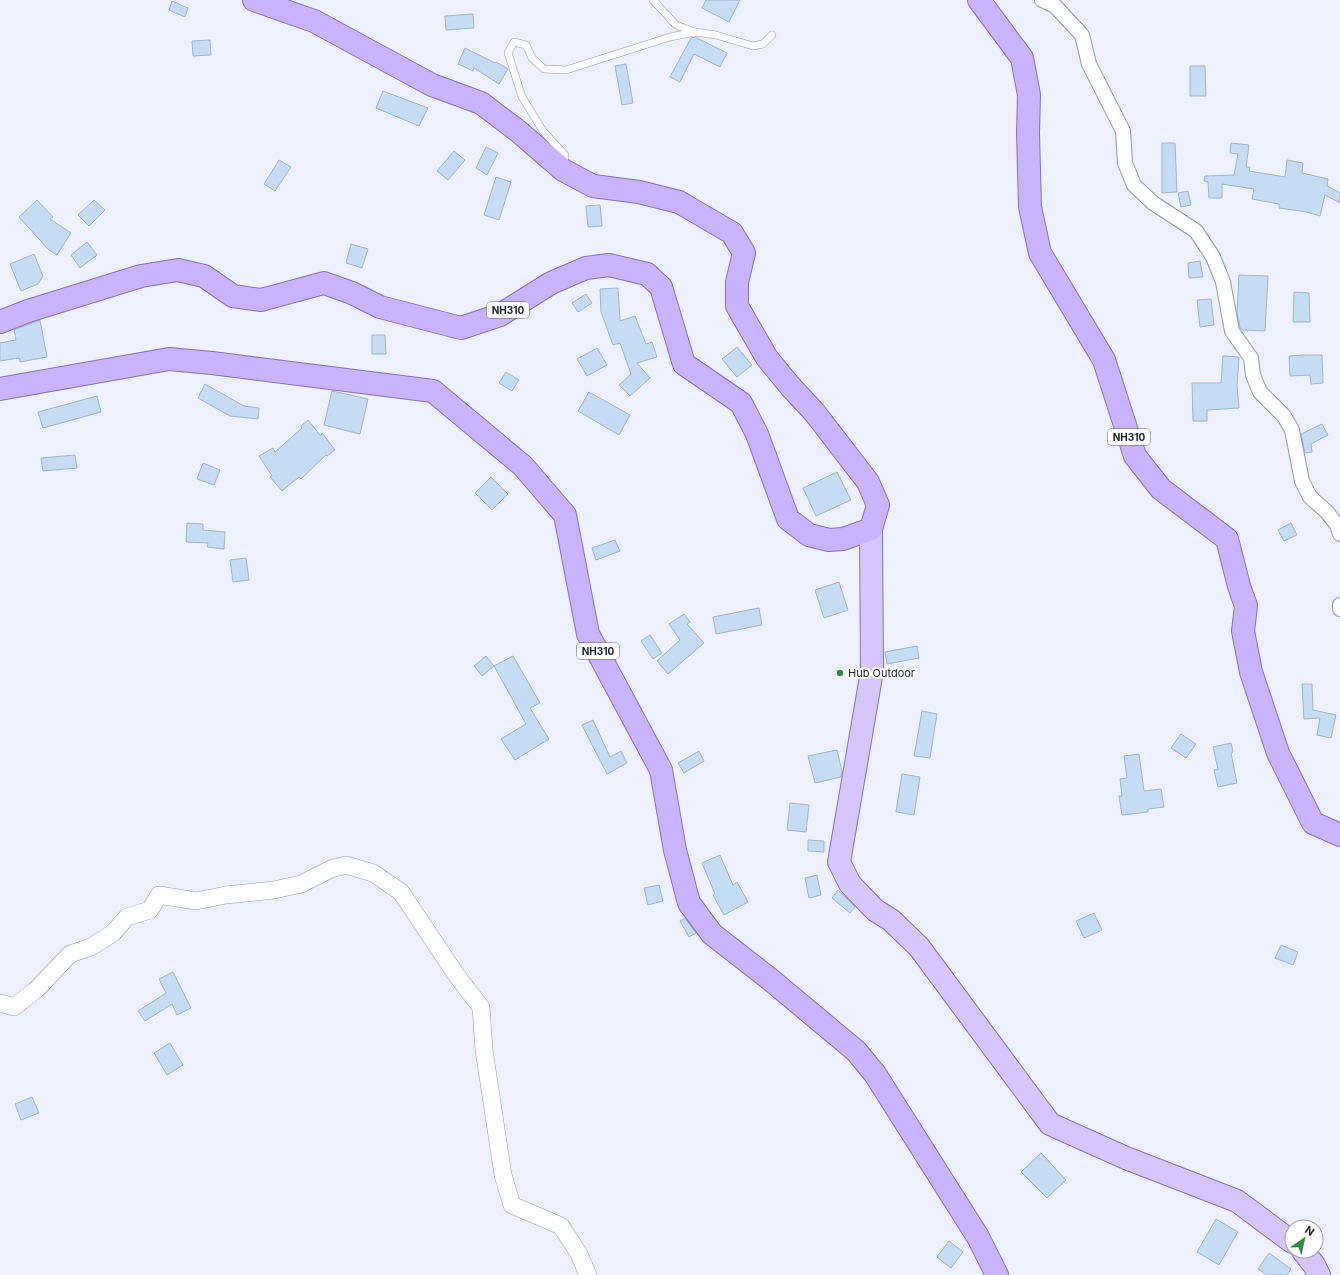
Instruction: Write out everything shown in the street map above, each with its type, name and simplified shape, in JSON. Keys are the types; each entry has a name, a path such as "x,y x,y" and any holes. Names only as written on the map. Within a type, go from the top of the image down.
{"highway":[{"path":"254,0 314,21 432,85 481,103 518,131 563,170 593,186 639,192 679,202 732,233 744,253 737,282 737,306 767,358 815,413 868,482 878,505 871,529"},
{"name":"NH310","path":"979,0 1022,58 1029,95 1028,133 1030,207 1040,253 1104,360 1135,456 1161,489 1227,539 1239,586 1246,606 1243,631 1251,672 1278,753 1313,823 1340,835"},
{"name":"NH310","path":"0,322 28,311 141,276 178,270 204,276 233,296 260,300 324,283 352,293 380,308 461,328 500,315 551,283 586,268 609,265 647,274 661,287 684,364 741,403 757,434 788,519 809,535 829,540 843,539 871,529"},
{"name":"NH310","path":"0,389 169,359 212,363 433,391 523,466 565,515 588,634 660,770 675,850 689,904 712,934 771,980 856,1051 875,1074 978,1238 997,1275"}],"main road":[{"path":"871,529 872,670 839,862 850,884 875,910 891,920 919,947 1050,1124 1126,1158 1237,1201 1284,1236"},
{"path":"1309,1259 1319,1275"}],"street":[{"path":"1042,0 1055,6 1082,34 1089,64 1122,131 1125,163 1134,185 1153,203 1196,231 1213,257 1223,282 1232,331 1251,358 1253,375 1260,392 1284,416 1292,430 1302,480 1310,497 1327,512 1337,525 1340,534"},
{"path":"0,1003 14,1007 37,989 70,954 91,947 112,933 127,917 150,910 159,895 196,901 226,895 274,890 301,884 330,869 346,865 373,873 401,892 457,976 481,1007 484,1050 503,1175 512,1205 561,1226 579,1254 588,1275"}],"lane":[{"path":"653,0 676,25 695,32 716,35 753,46 763,44 772,35"},
{"path":"563,170 565,155 543,131 522,97 508,53 514,42 526,45 532,58 544,69 566,70 670,37 695,32"}],"building":[{"path":"706,0 740,0 729,22 702,8"},
{"path":"172,1 188,8 185,17 169,10"},
{"path":"473,14 474,28 446,30 445,16"},
{"path":"695,37 727,53 720,67 694,54 680,82 670,77 691,38"},
{"path":"210,40 211,55 193,56 192,41"},
{"path":"465,48 508,69 499,84 474,68 473,71 458,64"},
{"path":"626,64 633,103 622,105 615,66"},
{"path":"1190,66 1205,66 1206,96 1190,96"},
{"path":"383,91 428,108 419,126 376,108"},
{"path":"1162,143 1175,143 1177,192 1162,193"},
{"path":"1231,143 1249,145 1246,167 1250,167 1249,171 1285,177 1287,160 1303,163 1302,173 1328,179 1327,186 1340,193 1340,203 1325,195 1320,216 1307,212 1279,208 1279,204 1252,199 1254,189 1222,184 1222,198 1209,198 1208,182 1204,181 1205,176 1234,175 1238,154 1230,153"},
{"path":"486,147 498,153 487,175 476,168"},
{"path":"454,151 465,160 448,180 437,171"},
{"path":"279,160 291,167 275,191 264,184"},
{"path":"496,177 511,182 499,220 484,215"},
{"path":"1188,191 1191,205 1181,207 1178,193"},
{"path":"37,200 53,217 50,219 71,233 57,255 49,250 19,217"},
{"path":"94,200 105,210 89,226 78,215"},
{"path":"600,205 602,226 588,227 586,206"},
{"path":"87,242 97,255 80,268 71,255"},
{"path":"351,244 368,249 362,268 346,263"},
{"path":"34,254 43,276 38,284 21,291 10,264"},
{"path":"1200,261 1203,277 1189,278 1188,263"},
{"path":"1239,275 1268,276 1265,331 1242,330 1240,328 1237,313"},
{"path":"618,288 620,321 635,316 646,344 652,342 657,357 637,363 650,378 630,396 619,385 631,374 620,343 613,345 601,312 600,289"},
{"path":"1294,292 1309,293 1310,322 1293,322"},
{"path":"586,294 592,303 578,312 572,303"},
{"path":"1211,299 1214,325 1200,327 1197,300"},
{"path":"40,320 47,357 20,362 19,358 0,361 0,343 16,340 14,330"},
{"path":"372,335 385,335 386,354 372,354"},
{"path":"737,347 752,365 737,377 722,359"},
{"path":"597,348 607,365 587,376 577,359"},
{"path":"1322,355 1323,383 1311,384 1310,375 1290,376 1289,356"},
{"path":"1223,356 1239,357 1237,386 1239,408 1207,410 1207,421 1193,421 1192,383 1221,383"},
{"path":"506,372 519,380 512,391 499,383"},
{"path":"205,384 244,406 259,408 258,419 230,416 198,398"},
{"path":"332,391 368,399 360,434 324,425"},
{"path":"589,392 630,415 619,435 578,411"},
{"path":"97,396 101,412 43,428 38,412"},
{"path":"308,420 321,436 322,433 335,450 327,456 326,455 301,479 299,477 282,491 270,477 272,476 259,456 273,448 275,452 302,428 301,426"},
{"path":"1322,424 1328,435 1311,444 1312,452 1305,453 1301,434"},
{"path":"75,455 77,468 43,471 41,458"},
{"path":"203,463 220,470 214,485 197,479"},
{"path":"837,472 851,500 816,516 803,488"},
{"path":"491,477 508,494 492,510 475,493"},
{"path":"187,523 203,524 203,530 225,532 224,549 207,547 208,543 186,542"},
{"path":"1291,523 1297,535 1284,541 1278,530"},
{"path":"615,540 620,551 596,560 592,548"},
{"path":"246,558 249,580 233,582 230,560"},
{"path":"839,582 848,610 824,618 815,590"},
{"path":"759,608 762,625 716,634 713,617"},
{"path":"684,614 690,622 687,624 704,643 668,674 657,661 680,640 669,624"},
{"path":"650,635 662,653 653,659 641,641"},
{"path":"917,646 919,658 887,664 885,652"},
{"path":"486,656 494,666 482,676 474,666"},
{"path":"513,656 540,703 530,708 549,739 515,760 501,739 526,724 494,666"},
{"path":"1302,684 1312,684 1313,710 1336,715 1331,738 1317,735 1320,718 1304,719"},
{"path":"922,711 937,714 930,758 914,756"},
{"path":"593,720 610,757 621,751 627,763 607,774 582,725"},
{"path":"1181,734 1196,744 1186,758 1171,748"},
{"path":"1231,743 1233,752 1231,753 1237,783 1218,787 1214,770 1218,769 1213,747"},
{"path":"837,750 842,772 841,777 815,783 808,756"},
{"path":"699,751 704,761 684,773 678,763"},
{"path":"1139,754 1144,791 1161,789 1164,807 1148,809 1148,812 1122,815 1119,796 1122,796 1120,779 1127,778 1124,756"},
{"path":"902,774 920,777 914,815 896,812"},
{"path":"790,803 809,805 806,832 787,830"},
{"path":"808,840 824,841 824,852 808,851"},
{"path":"720,855 733,885 737,882 748,902 724,915 713,895 715,894 702,863"},
{"path":"817,875 821,895 809,898 805,878"},
{"path":"659,885 663,901 648,905 644,888"},
{"path":"838,890 855,907 850,913 832,898"},
{"path":"1094,913 1102,930 1084,938 1076,921"},
{"path":"685,918 696,933 689,937 680,921"},
{"path":"1281,945 1298,952 1293,965 1275,958"},
{"path":"173,972 191,1008 177,1015 172,1004 145,1021 138,1011 166,993 159,979"},
{"path":"170,1043 183,1065 167,1075 154,1053"},
{"path":"32,1097 39,1113 21,1120 15,1104"},
{"path":"1041,1153 1066,1180 1047,1198 1021,1172"},
{"path":"1216,1219 1238,1232 1219,1265 1197,1252"},
{"path":"949,1241 963,1252 951,1268 937,1257"},
{"path":"1269,1253 1291,1269 1287,1275 1267,1275 1258,1269"}],"place":[{"name":"Hub Outdoor","path":"840,673"}]}
